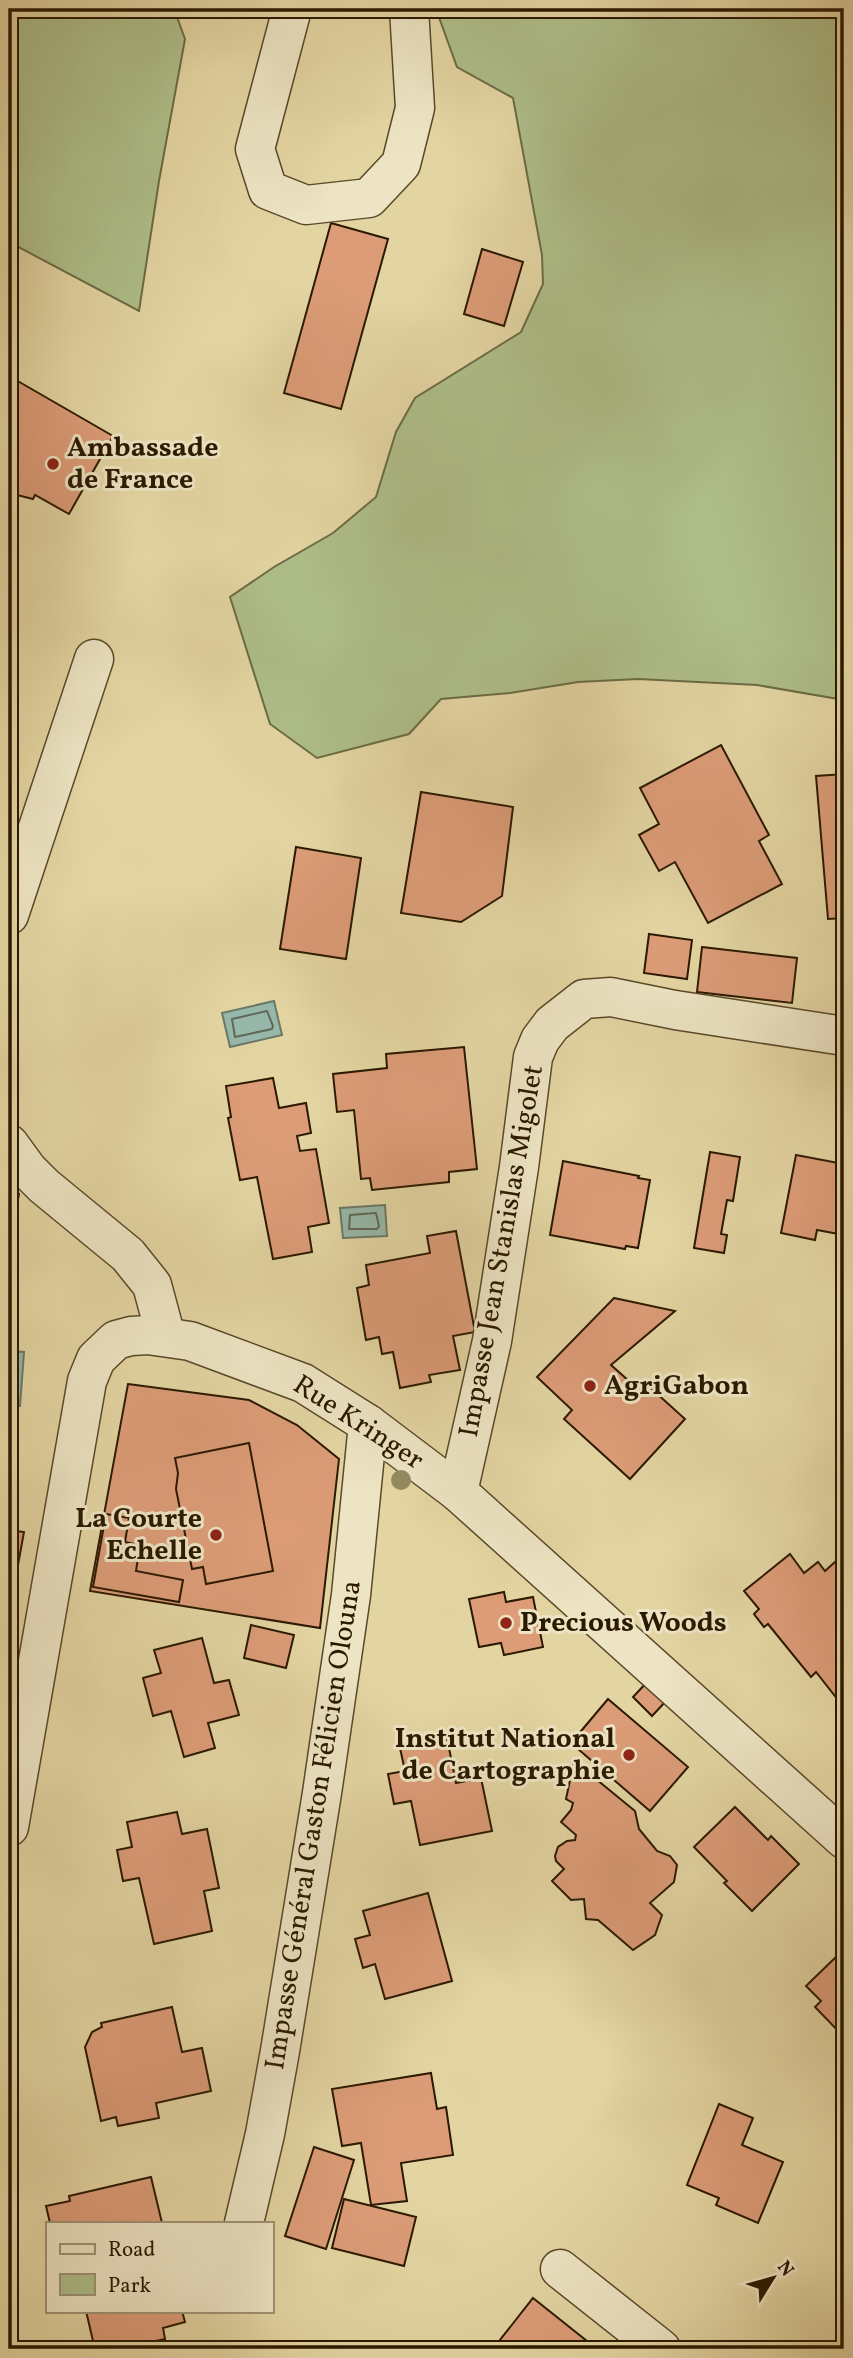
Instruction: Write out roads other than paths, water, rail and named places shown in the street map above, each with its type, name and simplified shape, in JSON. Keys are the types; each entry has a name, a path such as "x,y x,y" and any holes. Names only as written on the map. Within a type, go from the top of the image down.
{"street":[{"path":"292,9 256,149 268,190 306,205 369,198 401,164 415,108 409,9"},
{"path":"9,915 94,659"},
{"name":"Impasse Jean Stanislas Migolet","path":"458,1492 492,1341 533,1057 540,1040 552,1024 584,999 611,997 675,1010 844,1036"},
{"path":"9,1144 44,1186 128,1255 152,1285 166,1337"},
{"name":"Rue Kringer","path":"9,1827 86,1381 96,1359 116,1340 131,1336 166,1337 213,1348 303,1383 368,1424 458,1492 844,1839"},
{"name":"Impasse Général Gaston Félicien Olouna","path":"244,2222 265,2134 322,1793 351,1595 368,1424"},
{"path":"559,2269 661,2349"}],"water":[{"path":"274,1001 282,1035 230,1047 222,1013"},
{"path":"385,1205 387,1236 343,1238 340,1208"},
{"path":"9,1351 24,1352 20,1406 9,1405"}],"place":[{"name":"Ambassade de France","path":"53,464"},
{"name":"AgriGabon","path":"590,1386"},
{"name":"La Courte Echelle","path":"216,1535"},
{"name":"Precious Woods","path":"506,1623"},
{"name":"Institut National de Cartographie","path":"629,1755"}]}
